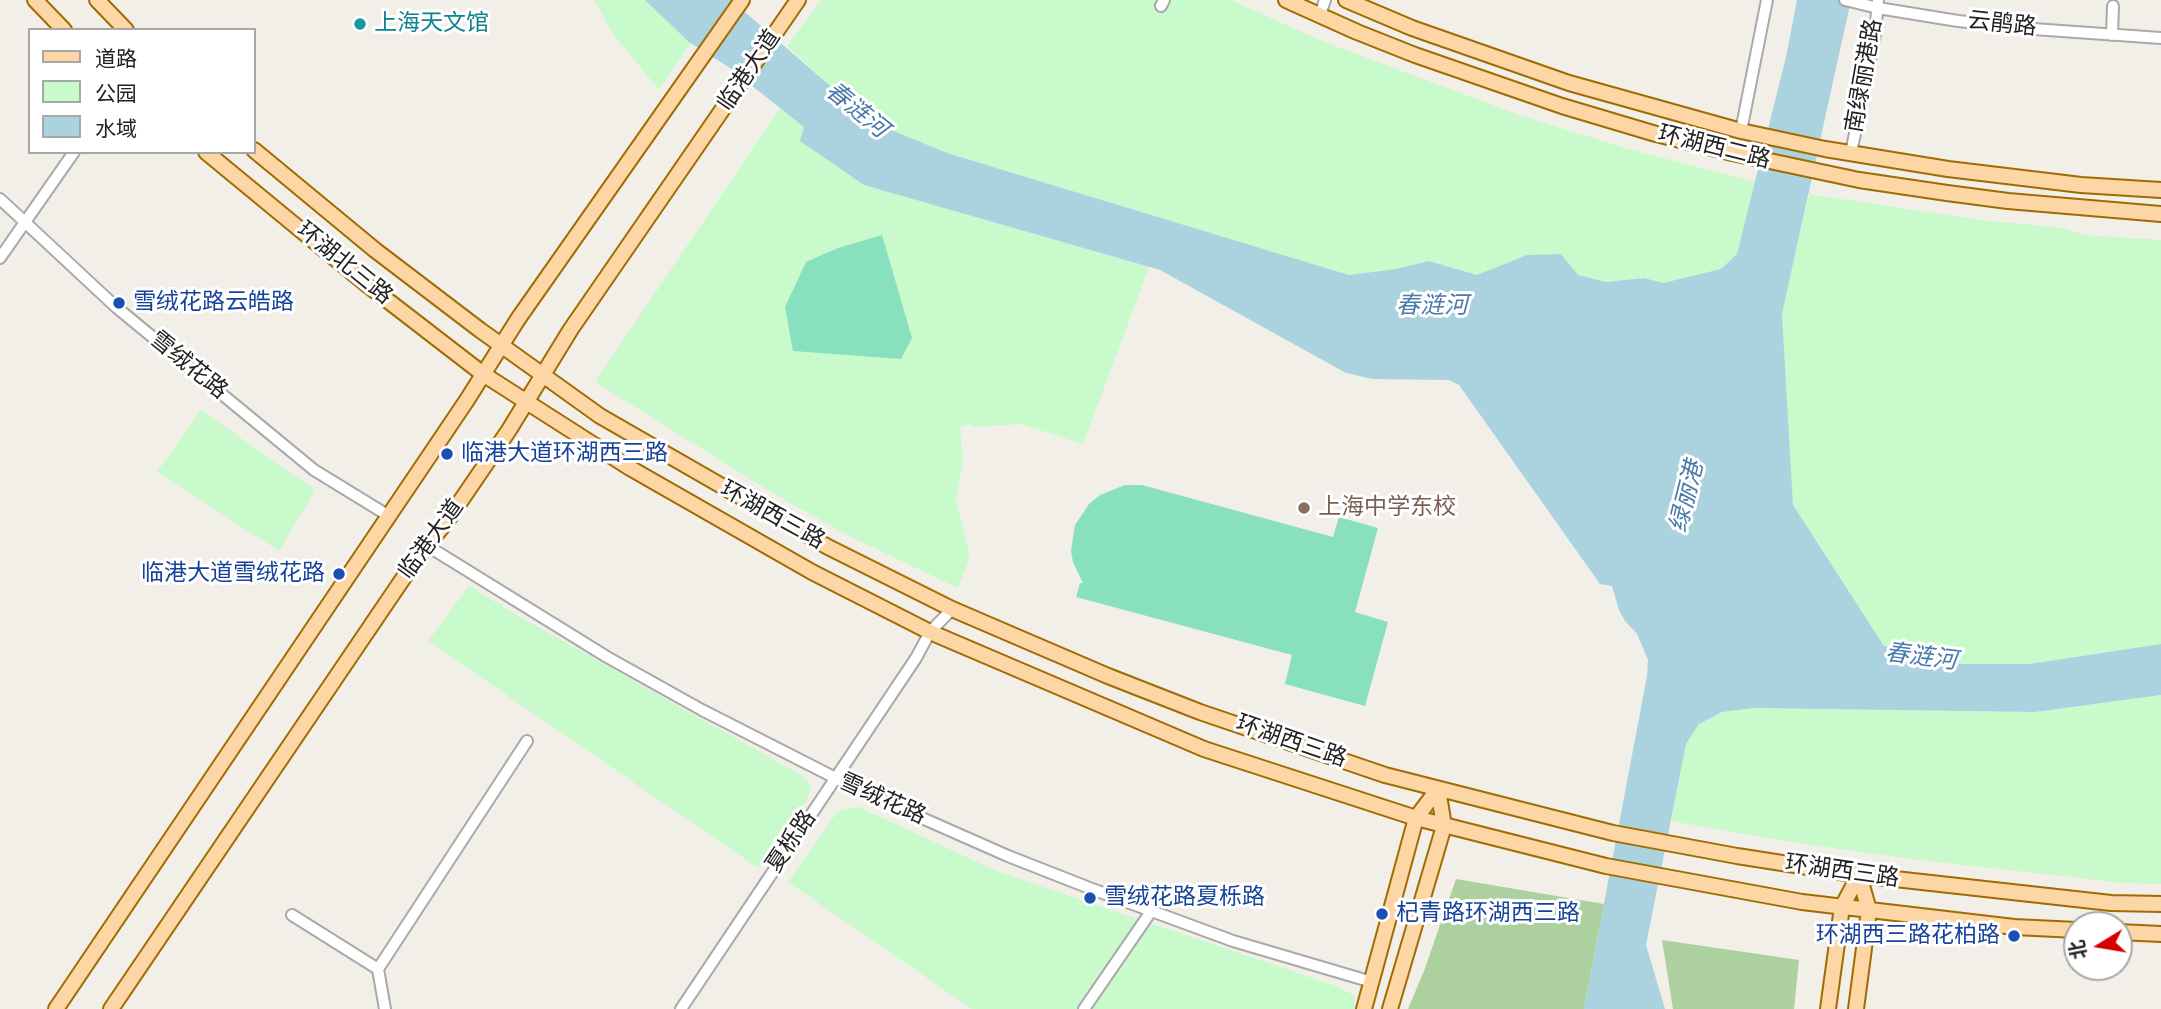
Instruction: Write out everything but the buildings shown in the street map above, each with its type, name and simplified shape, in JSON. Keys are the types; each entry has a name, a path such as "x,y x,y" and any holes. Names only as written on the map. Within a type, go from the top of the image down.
{"main road":[{"path":"35,0 62,28"},
{"path":"97,0 124,28"},
{"name":"临港大道","path":"111,1009 426,545 447,521 571,329 798,0"},
{"name":"环湖西二路","path":"1286,0 1415,55 1562,106 1656,134 1859,180 2008,201 2161,214"},
{"name":"环湖西二路","path":"1346,0 1412,28 1569,83 1741,131 1825,149 2006,176 2081,185 2161,190"},
{"name":"临港大道","path":"56,1009 389,516 500,345 740,2"},
{"name":"环湖北三路","path":"256,152 375,250 500,345"},
{"name":"环湖北三路","path":"208,154 365,283 483,374"},
{"name":"环湖西三路","path":"500,345 600,416 720,487 828,547 952,609 1200,712 1385,775 1613,833 1674,845 1859,875 2111,903 2161,904"},
{"name":"环湖西三路","path":"483,374 630,468 812,572 930,632 1204,749 1416,818 1606,866 1802,902 2014,927 2063,929"},
{"path":"1364,1009 1416,818 1438,789"},
{"path":"1390,1009 1444,826 1438,789"},
{"path":"1828,1009 1842,907 1859,875"},
{"path":"1856,1009 1869,910 1859,875"},
{"path":"2133,933 2161,934"}],"street":[{"path":"1320,15 1325,0"},
{"path":"1741,131 1767,0"},
{"name":"云鹃路","path":"1845,0 2020,28 2161,38"},
{"name":"南绿丽港路","path":"1851,153 1875,35 1878,4"},
{"path":"2112,35 2113,6"},
{"path":"0,258 73,154"},
{"name":"雪绒花路","path":"0,199 116,307 314,470 389,516"},
{"name":"雪绒花路","path":"426,545 607,657 835,779 1008,856 1233,941 1372,982"},
{"name":"夏栎路","path":"681,1009 916,658 930,632 952,609"},
{"path":"385,1009 378,969 527,741"},
{"path":"1084,1009 1152,910"},
{"path":"292,915 378,969"}],"green space":[{"path":"594,0 720,0 659,90 613,34"},
{"path":"821,0 1231,0 1322,41 1519,115 1628,149 1756,182 1737,254 1722,269 1663,283 1644,278 1606,282 1577,275 1561,254 1527,255 1477,275 1429,261 1396,269 1349,275 947,153 884,127 835,90 787,46"},
{"path":"780,108 804,127 864,185 1149,267 1083,444 1021,424 977,427 969,424 960,428 963,463 956,499 969,552 968,563 958,588 849,536 769,491 595,382"},
{"path":"1809,194 1980,220 2064,228 2083,235 2161,240 2161,644 2029,664 1945,664 1884,646 1793,505 1782,314"},
{"path":"882,235 912,338 901,359 793,351 785,307 806,262 838,248"},
{"path":"201,410 315,490 279,551 157,472"},
{"path":"1125,485 1142,485 1333,537 1339,517 1378,528 1355,612 1388,622 1365,706 1285,684 1292,655 1076,597 1080,583 1083,583 1071,551 1075,525 1089,504 1100,495"},
{"path":"469,586 801,775 812,786 805,803 758,868 428,641"},
{"path":"2161,695 2161,884 2124,883 1911,859 1671,821 1686,744 1699,724 1722,712 1754,708 2035,712"},
{"path":"859,807 999,872 1339,987 1355,996 1355,1009 972,1009 788,882 838,811"},
{"path":"1456,879 1604,904 1584,1009 1408,1009"},
{"path":"1662,940 1799,960 1794,1009 1673,1009"}],"water":[{"path":"645,0 731,0 835,90 884,127 947,153 1349,275 1396,269 1429,261 1477,275 1527,255 1561,254 1578,275 1606,282 1644,278 1663,283 1721,269 1737,254 1786,57 1797,0 1851,0 1782,314 1793,505 1884,646 1945,664 2029,664 2161,644 2161,695 2035,712 1754,708 1722,712 1699,724 1686,744 1646,945 1665,1009 1584,1009 1648,660 1637,634 1619,610 1612,586 1600,584 1459,385 1449,380 1373,379 1346,373 1160,270 864,185 800,141 804,127 727,66 689,42"}],"place":[{"name":"上海天文馆","path":"360,24"},
{"name":"雪绒花路云皓路","path":"119,303"},
{"name":"临港大道环湖西三路","path":"447,454"},
{"name":"上海中学东校","path":"1304,508"},
{"name":"临港大道雪绒花路","path":"339,574"},
{"name":"雪绒花路夏栎路","path":"1090,898"},
{"name":"杞青路环湖西三路","path":"1382,914"},
{"name":"环湖西三路花柏路","path":"2014,936"}],"water label":[{"name":"春涟河","path":"856,111"},
{"name":"春涟河","path":"1432,307"},
{"name":"绿丽港","path":"1688,497"},
{"name":"春涟河","path":"1921,658"}]}
